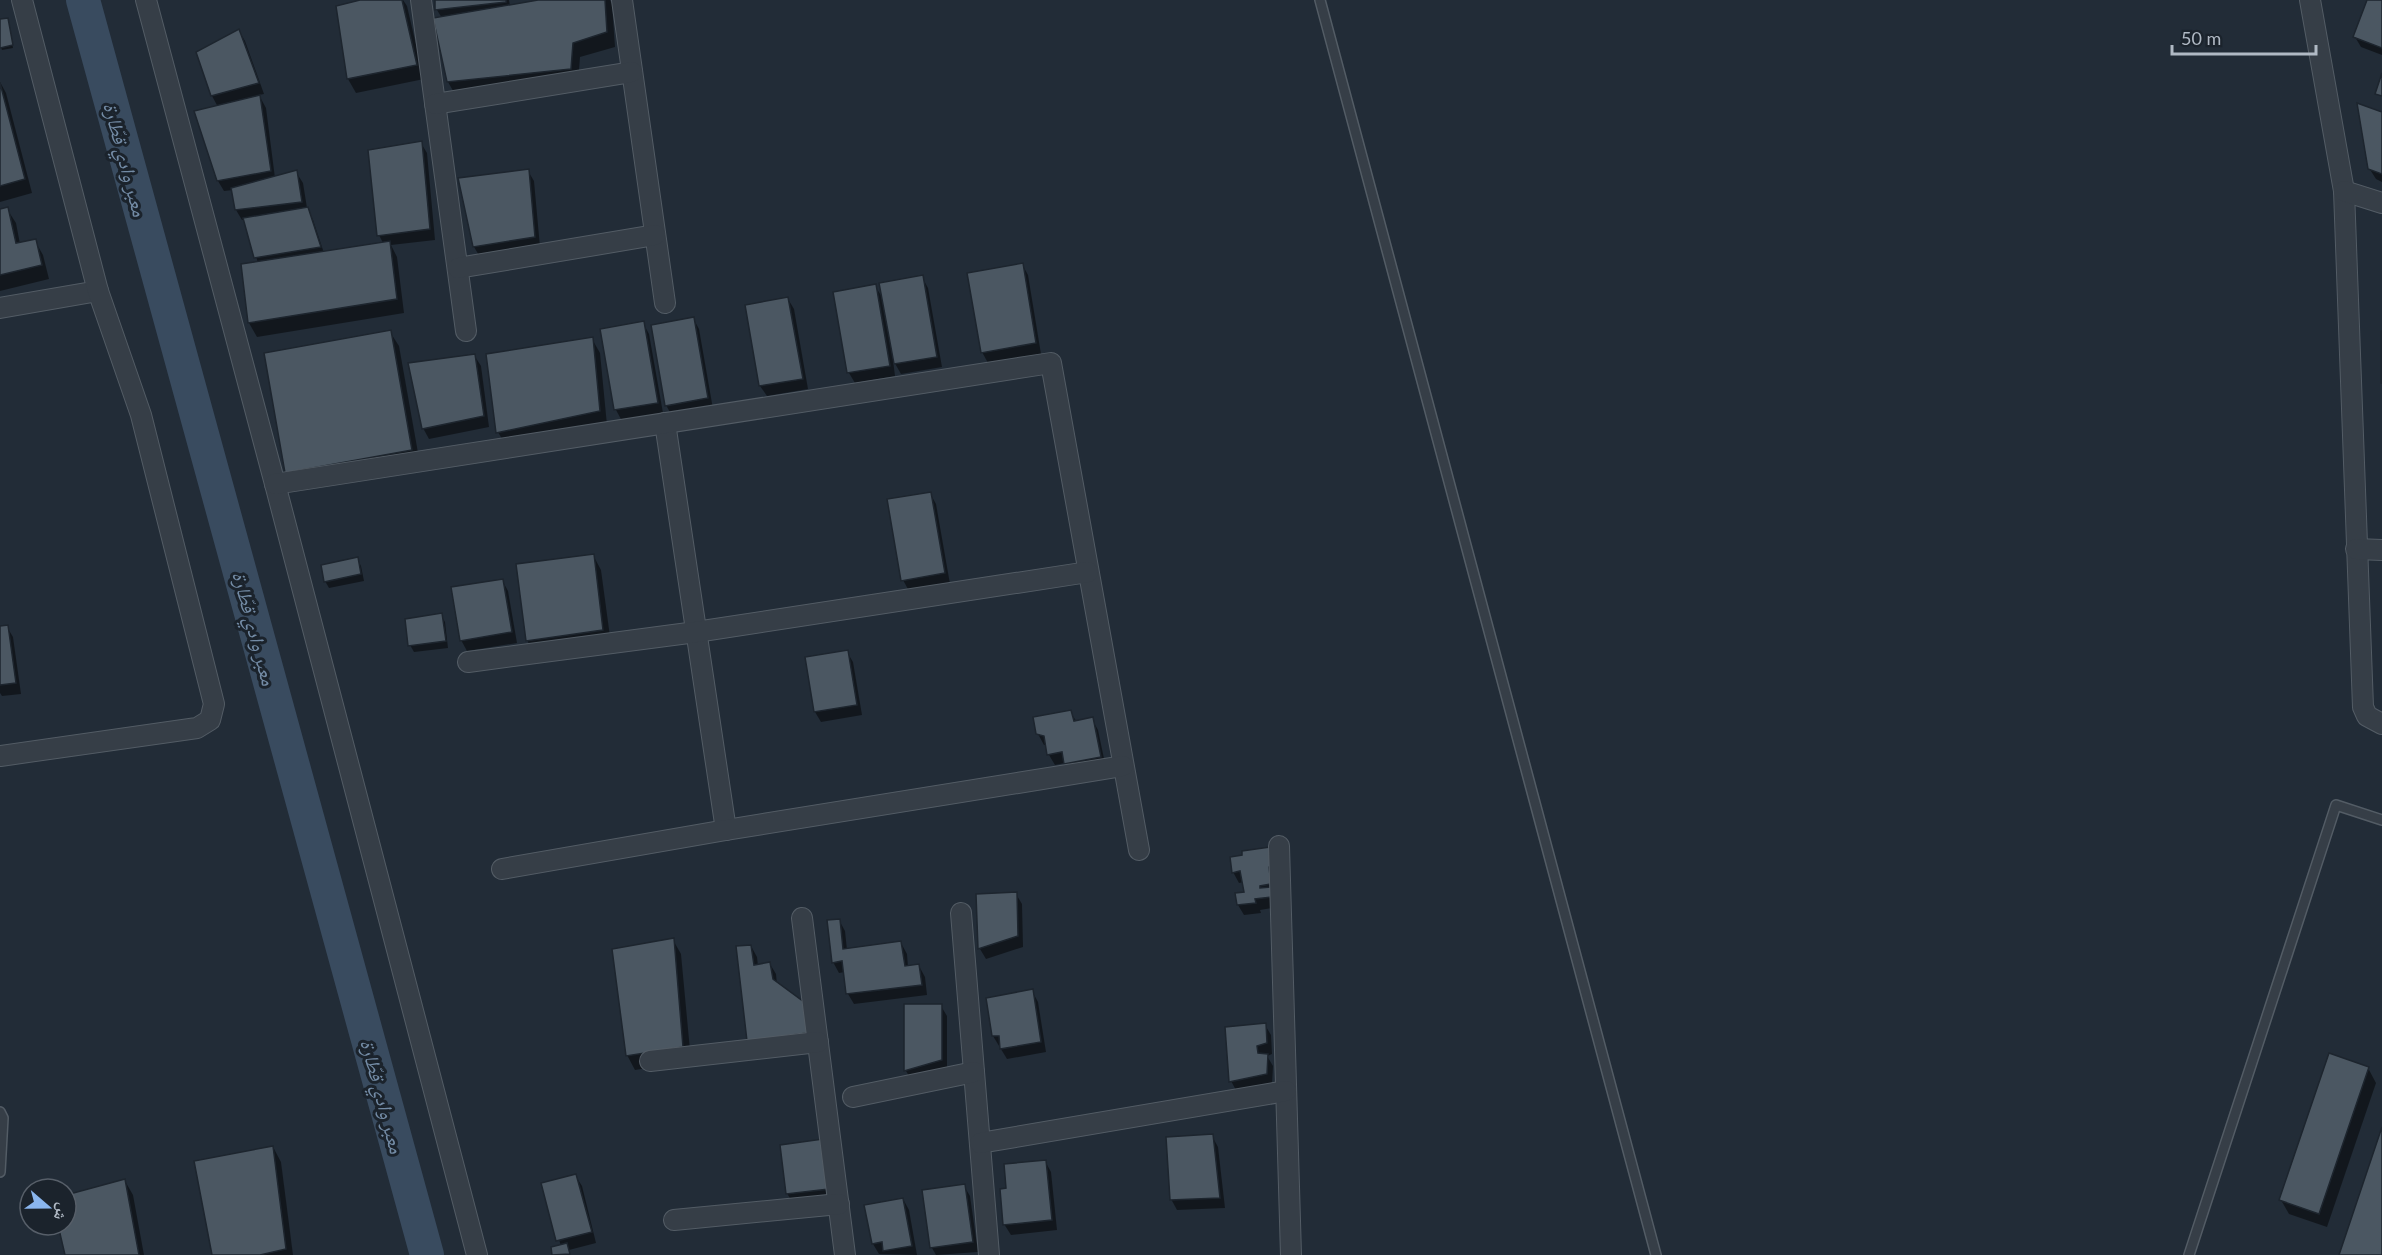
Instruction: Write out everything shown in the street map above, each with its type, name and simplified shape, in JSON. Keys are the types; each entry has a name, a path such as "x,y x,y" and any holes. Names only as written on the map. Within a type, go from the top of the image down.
{"street":[{"path":"0,756 197,728 210,720 214,704 141,415 99,291 22,0"},
{"path":"146,0 477,1255"},
{"path":"421,0 466,331"},
{"path":"622,0 665,303"},
{"path":"2310,0 2344,191 2363,707 2367,716 2382,724"},
{"path":"435,104 632,72"},
{"path":"2344,191 2382,203"},
{"path":"458,268 655,235"},
{"path":"0,308 99,291"},
{"path":"275,484 1051,363 1139,850"},
{"path":"664,423 726,830"},
{"path":"2356,549 2382,550"},
{"path":"468,662 696,632 1088,572"},
{"path":"502,869 726,830 1123,766"},
{"path":"1279,846 1291,1255"},
{"path":"961,913 989,1255"},
{"path":"802,918 845,1255"},
{"path":"650,1061 818,1042"},
{"path":"853,1097 974,1072"},
{"path":"980,1143 1286,1091"},
{"path":"674,1220 838,1204"}],"lane":[{"path":"1320,0 1656,1255"},
{"path":"2189,1255 2336,805 2382,820"},
{"path":"0,1112 3,1118 0,1172"}],"building":[{"path":"360,0 402,0 417,65 347,79 336,6"},
{"path":"435,0 506,0 506,2 435,10"},
{"path":"538,0 605,0 607,32 573,43 571,69 447,82 433,18"},
{"path":"2367,0 2382,0 2382,48 2353,37"},
{"path":"8,18 13,45 0,48 0,19"},
{"path":"239,29 259,83 211,96 196,52"},
{"path":"2382,73 2382,96 2375,94"},
{"path":"0,83 25,179 0,186"},
{"path":"260,95 271,171 217,181 194,111"},
{"path":"2357,103 2382,112 2382,174 2368,169"},
{"path":"422,141 430,229 377,236 368,150"},
{"path":"529,169 535,237 473,247 458,178"},
{"path":"297,170 302,202 235,210 231,188"},
{"path":"8,207 16,243 36,239 42,265 0,275 0,209"},
{"path":"308,207 321,247 254,258 243,218"},
{"path":"390,241 397,299 248,323 241,264"},
{"path":"1023,263 1036,343 981,353 967,273"},
{"path":"923,275 937,357 894,364 879,283"},
{"path":"876,284 890,366 847,373 833,292"},
{"path":"788,297 803,379 759,386 745,305"},
{"path":"694,317 708,398 665,406 651,325"},
{"path":"644,321 658,403 614,410 600,329"},
{"path":"391,330 412,450 285,473 264,353"},
{"path":"2382,331 2382,383 2381,383"},
{"path":"593,337 600,411 496,433 486,354"},
{"path":"475,354 484,416 422,429 408,363"},
{"path":"931,492 945,573 901,581 887,499"},
{"path":"594,554 603,630 526,641 516,564"},
{"path":"358,557 361,574 324,582 321,565"},
{"path":"503,579 512,632 460,641 451,587"},
{"path":"442,613 446,641 408,646 405,619"},
{"path":"8,625 16,683 0,685 0,626"},
{"path":"848,650 857,705 814,712 805,657"},
{"path":"1071,710 1074,721 1093,717 1101,757 1064,764 1062,752 1047,755 1044,736 1036,734 1033,717"},
{"path":"1270,847 1273,866 1269,867 1270,876 1276,875 1277,883 1260,886 1260,888 1271,887 1272,897 1255,899 1256,903 1237,905 1235,893 1244,892 1240,871 1232,873 1230,857 1242,855 1242,851"},
{"path":"1017,892 1018,936 978,949 976,894"},
{"path":"840,919 843,949 901,941 905,966 919,964 922,985 846,994 842,961 832,963 827,920"},
{"path":"674,938 683,1047 626,1056 612,949"},
{"path":"751,945 754,965 770,962 773,979 804,1002 807,1033 747,1041 736,946"},
{"path":"1033,989 1041,1042 1000,1049 999,1036 992,1036 986,998"},
{"path":"904,1004 942,1004 942,1060 904,1071"},
{"path":"1266,1023 1267,1043 1257,1046 1258,1053 1268,1054 1267,1074 1229,1082 1225,1027"},
{"path":"2329,1053 2369,1067 2319,1214 2279,1200"},
{"path":"2382,1127 2382,1255 2339,1255"},
{"path":"1213,1134 1220,1198 1170,1200 1166,1137"},
{"path":"823,1139 829,1189 786,1194 780,1145"},
{"path":"273,1146 286,1249 260,1255 212,1255 194,1161"},
{"path":"1046,1160 1052,1220 1003,1225 1000,1189 1006,1188 1004,1164"},
{"path":"576,1174 592,1232 556,1241 541,1183"},
{"path":"125,1179 139,1255 65,1255 61,1237 78,1237 78,1192"},
{"path":"965,1184 973,1242 930,1248 922,1190"},
{"path":"903,1198 912,1246 883,1251 882,1242 872,1244 864,1205"},
{"path":"567,1243 570,1254 552,1255 551,1247"}],"waterway":[{"name":"معبر وادي قطّارة","path":"83,0 427,1255"}]}
